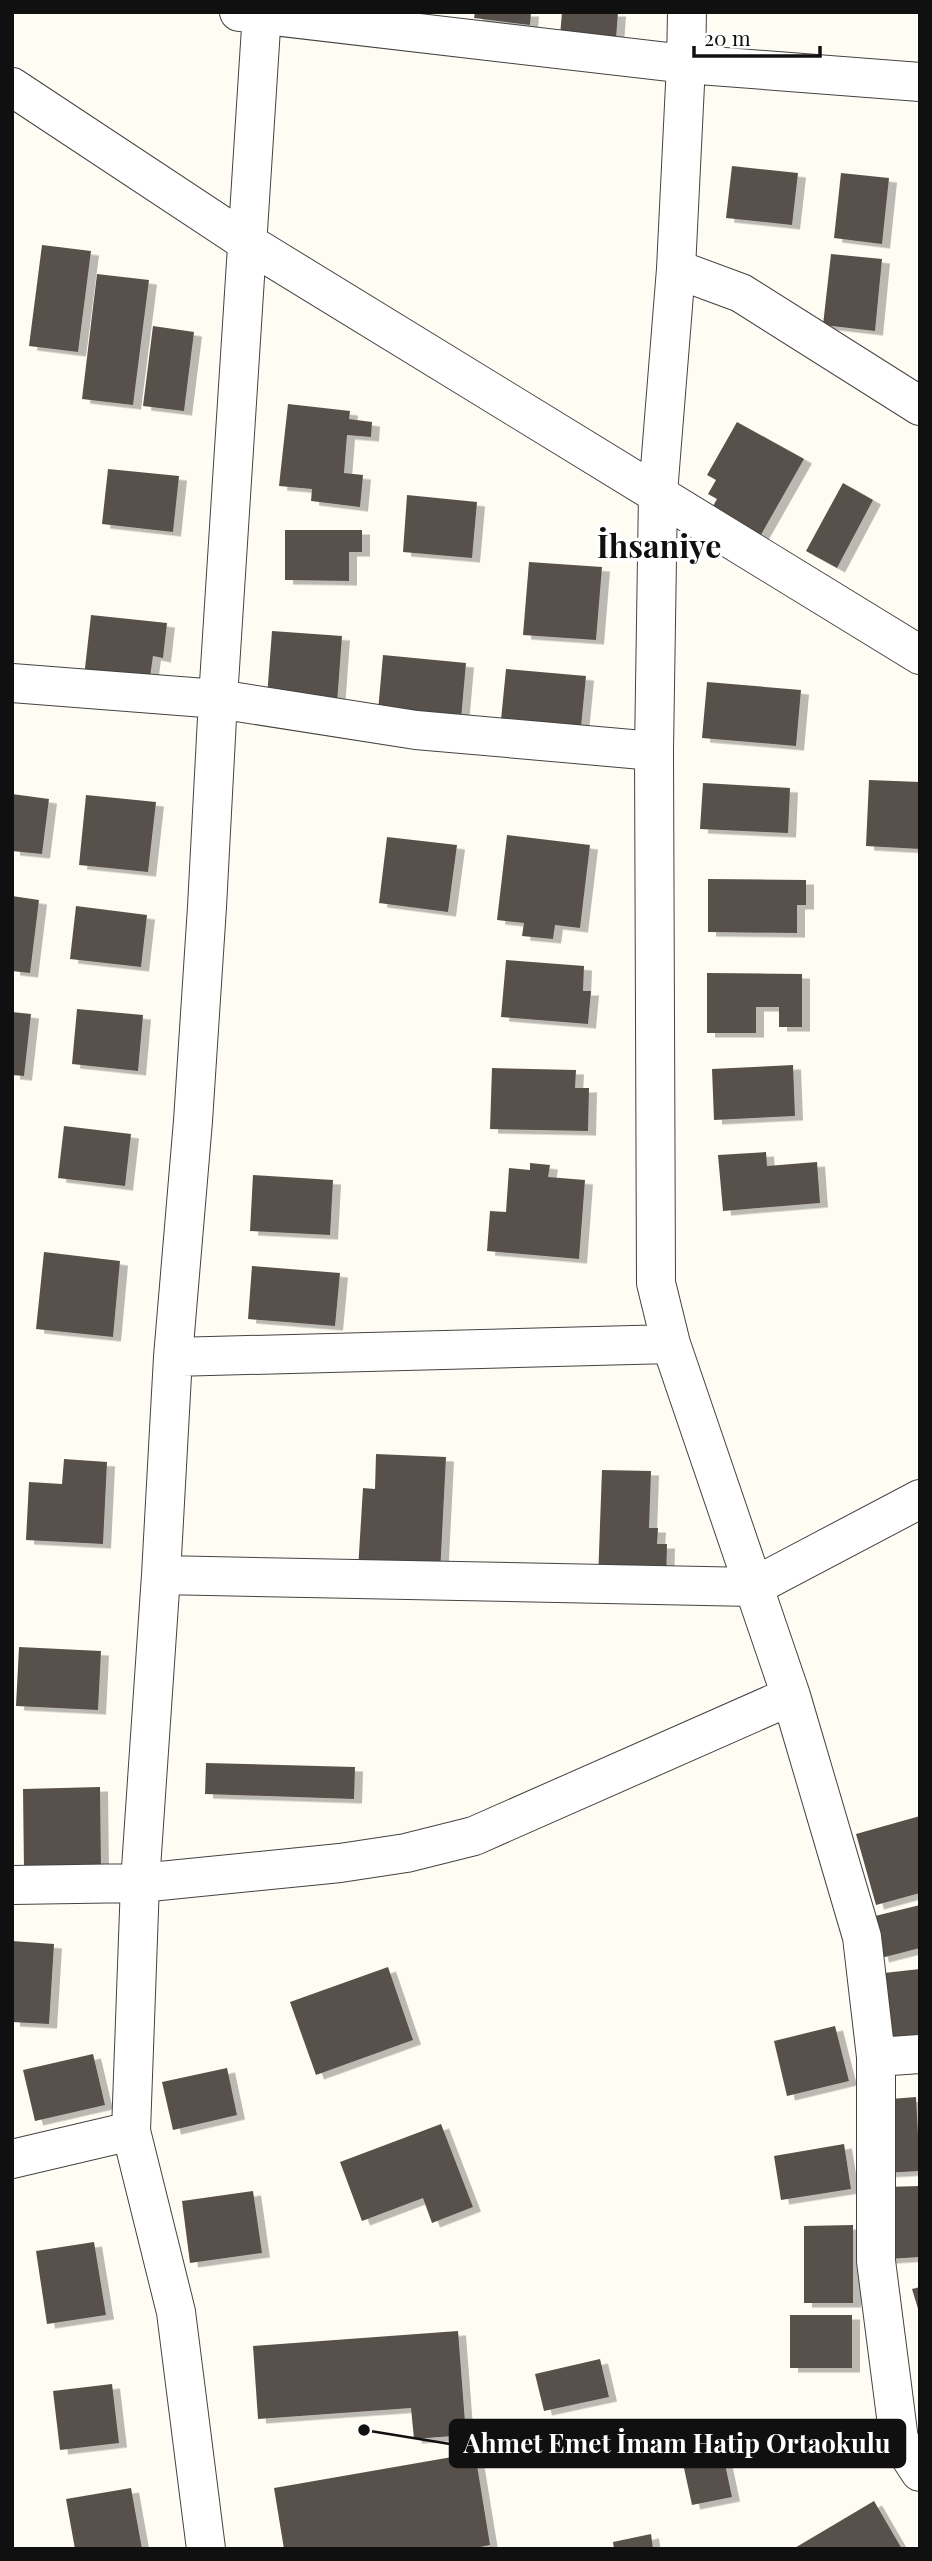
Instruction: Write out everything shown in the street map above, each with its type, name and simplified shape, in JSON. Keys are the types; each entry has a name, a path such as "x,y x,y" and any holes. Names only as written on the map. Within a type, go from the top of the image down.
{"street":[{"path":"687,12 676,269 658,493 654,751 656,1283 671,1344 791,1696 862,1937 876,2057 876,2260 899,2440 920,2472"},
{"path":"206,2549 176,2312 131,2131 140,1883 173,1357 193,1121 248,243 254,13 686,64 920,82"},
{"path":"12,87 248,243 920,655"},
{"path":"676,269 741,293 920,406"},
{"path":"12,683 218,699 416,730 654,751"},
{"path":"173,1357 671,1344"},
{"path":"161,1575 753,1587 920,1499"},
{"path":"12,1885 140,1883 406,1853 474,1836 791,1696"},
{"path":"876,2057 920,2054"},
{"path":"12,2159 131,2131"}],"building":[{"path":"475,12 531,12 530,25 474,18"},
{"path":"562,12 618,12 616,39 560,36"},
{"path":"732,166 798,173 792,225 726,218"},
{"path":"841,173 889,178 882,244 834,238"},
{"path":"42,245 91,251 78,352 29,346"},
{"path":"831,254 882,259 875,331 823,325"},
{"path":"97,274 149,280 133,405 82,399"},
{"path":"153,326 194,332 184,411 143,406"},
{"path":"288,404 350,411 349,419 372,422 371,437 347,435 344,473 363,475 360,507 311,501 312,489 279,486"},
{"path":"737,422 804,459 758,540 709,513 717,499 708,494 716,480 707,475"},
{"path":"108,469 179,476 173,532 102,524"},
{"path":"843,483 873,500 837,568 806,551"},
{"path":"407,495 477,502 472,558 403,552"},
{"path":"285,530 362,530 362,552 349,552 349,581 285,580"},
{"path":"529,562 602,567 596,640 523,635"},
{"path":"91,615 167,623 163,658 153,656 149,684 84,677"},
{"path":"272,631 342,636 337,703 267,697"},
{"path":"383,655 466,663 461,719 378,711"},
{"path":"506,669 586,676 580,737 500,730"},
{"path":"707,682 801,690 796,746 702,738"},
{"path":"869,780 920,782 920,849 866,846"},
{"path":"703,783 790,788 788,833 700,829"},
{"path":"12,794 49,799 42,854 12,851"},
{"path":"86,795 156,802 148,872 79,865"},
{"path":"507,835 590,845 580,928 555,925 553,939 522,936 524,923 497,920"},
{"path":"387,837 457,845 448,912 379,903"},
{"path":"708,879 806,880 806,905 797,905 797,933 708,932"},
{"path":"12,896 39,900 30,973 12,971"},
{"path":"76,906 147,915 141,967 70,959"},
{"path":"506,960 584,966 583,991 591,991 588,1024 501,1017"},
{"path":"707,973 802,974 802,1027 779,1027 779,1007 756,1007 756,1033 707,1033"},
{"path":"77,1009 143,1015 138,1071 72,1064"},
{"path":"12,1012 31,1014 24,1076 12,1075"},
{"path":"793,1065 795,1116 714,1120 712,1069"},
{"path":"492,1068 576,1070 575,1088 589,1088 588,1131 490,1129"},
{"path":"64,1126 131,1134 125,1186 58,1178"},
{"path":"766,1152 767,1166 817,1162 820,1203 723,1211 718,1155"},
{"path":"530,1163 550,1165 548,1177 585,1180 579,1259 487,1251 490,1211 506,1212 509,1168 530,1170"},
{"path":"253,1175 333,1180 330,1235 250,1231"},
{"path":"44,1252 120,1261 113,1337 36,1329"},
{"path":"252,1266 340,1273 335,1326 248,1319"},
{"path":"376,1454 446,1457 440,1574 358,1570 363,1488 375,1489"},
{"path":"64,1459 107,1462 103,1544 26,1540 29,1482 62,1484"},
{"path":"602,1470 651,1471 649,1528 658,1528 657,1544 667,1544 666,1583 598,1580"},
{"path":"19,1647 101,1651 98,1710 16,1706"},
{"path":"206,1763 355,1767 354,1799 205,1794"},
{"path":"100,1787 101,1869 24,1870 23,1789"},
{"path":"920,1816 920,1893 876,1905 856,1834"},
{"path":"920,1905 920,1948 881,1958 871,1917"},
{"path":"12,1941 54,1944 49,2024 12,2022"},
{"path":"388,1967 413,2040 316,2075 290,2002"},
{"path":"920,1969 920,2047 891,2050 884,1973"},
{"path":"835,2026 849,2081 787,2096 774,2041"},
{"path":"93,2054 105,2105 35,2121 23,2070"},
{"path":"227,2068 237,2115 173,2130 162,2082"},
{"path":"916,2097 920,2171 883,2173 878,2100"},
{"path":"441,2124 473,2207 432,2223 423,2198 362,2221 340,2162"},
{"path":"844,2144 851,2189 781,2200 774,2156"},
{"path":"920,2186 920,2257 888,2259 885,2187"},
{"path":"253,2191 262,2253 190,2263 182,2201"},
{"path":"853,2225 853,2303 804,2303 804,2226"},
{"path":"94,2242 106,2315 47,2324 36,2251"},
{"path":"920,2287 920,2312 919,2312 912,2289"},
{"path":"790,2315 852,2315 852,2368 790,2368"},
{"path":"458,2331 466,2435 414,2439 411,2408 258,2419 253,2346"},
{"path":"600,2359 609,2397 544,2411 535,2374"},
{"path":"112,2384 119,2443 60,2450 53,2391"},
{"path":"722,2450 732,2497 692,2505 682,2459"},
{"path":"475,2453 490,2545 470,2549 284,2549 274,2488"},
{"path":"131,2488 142,2549 75,2549 66,2499"},
{"path":"874,2501 902,2549 793,2549"},
{"path":"651,2534 653,2549 614,2549 613,2542"}],"place":[{"name":"Ahmet Emet İmam Hatip Ortaokulu","path":"364,2430"}],"district":[{"name":"İhsaniye","path":"659,544"}]}
